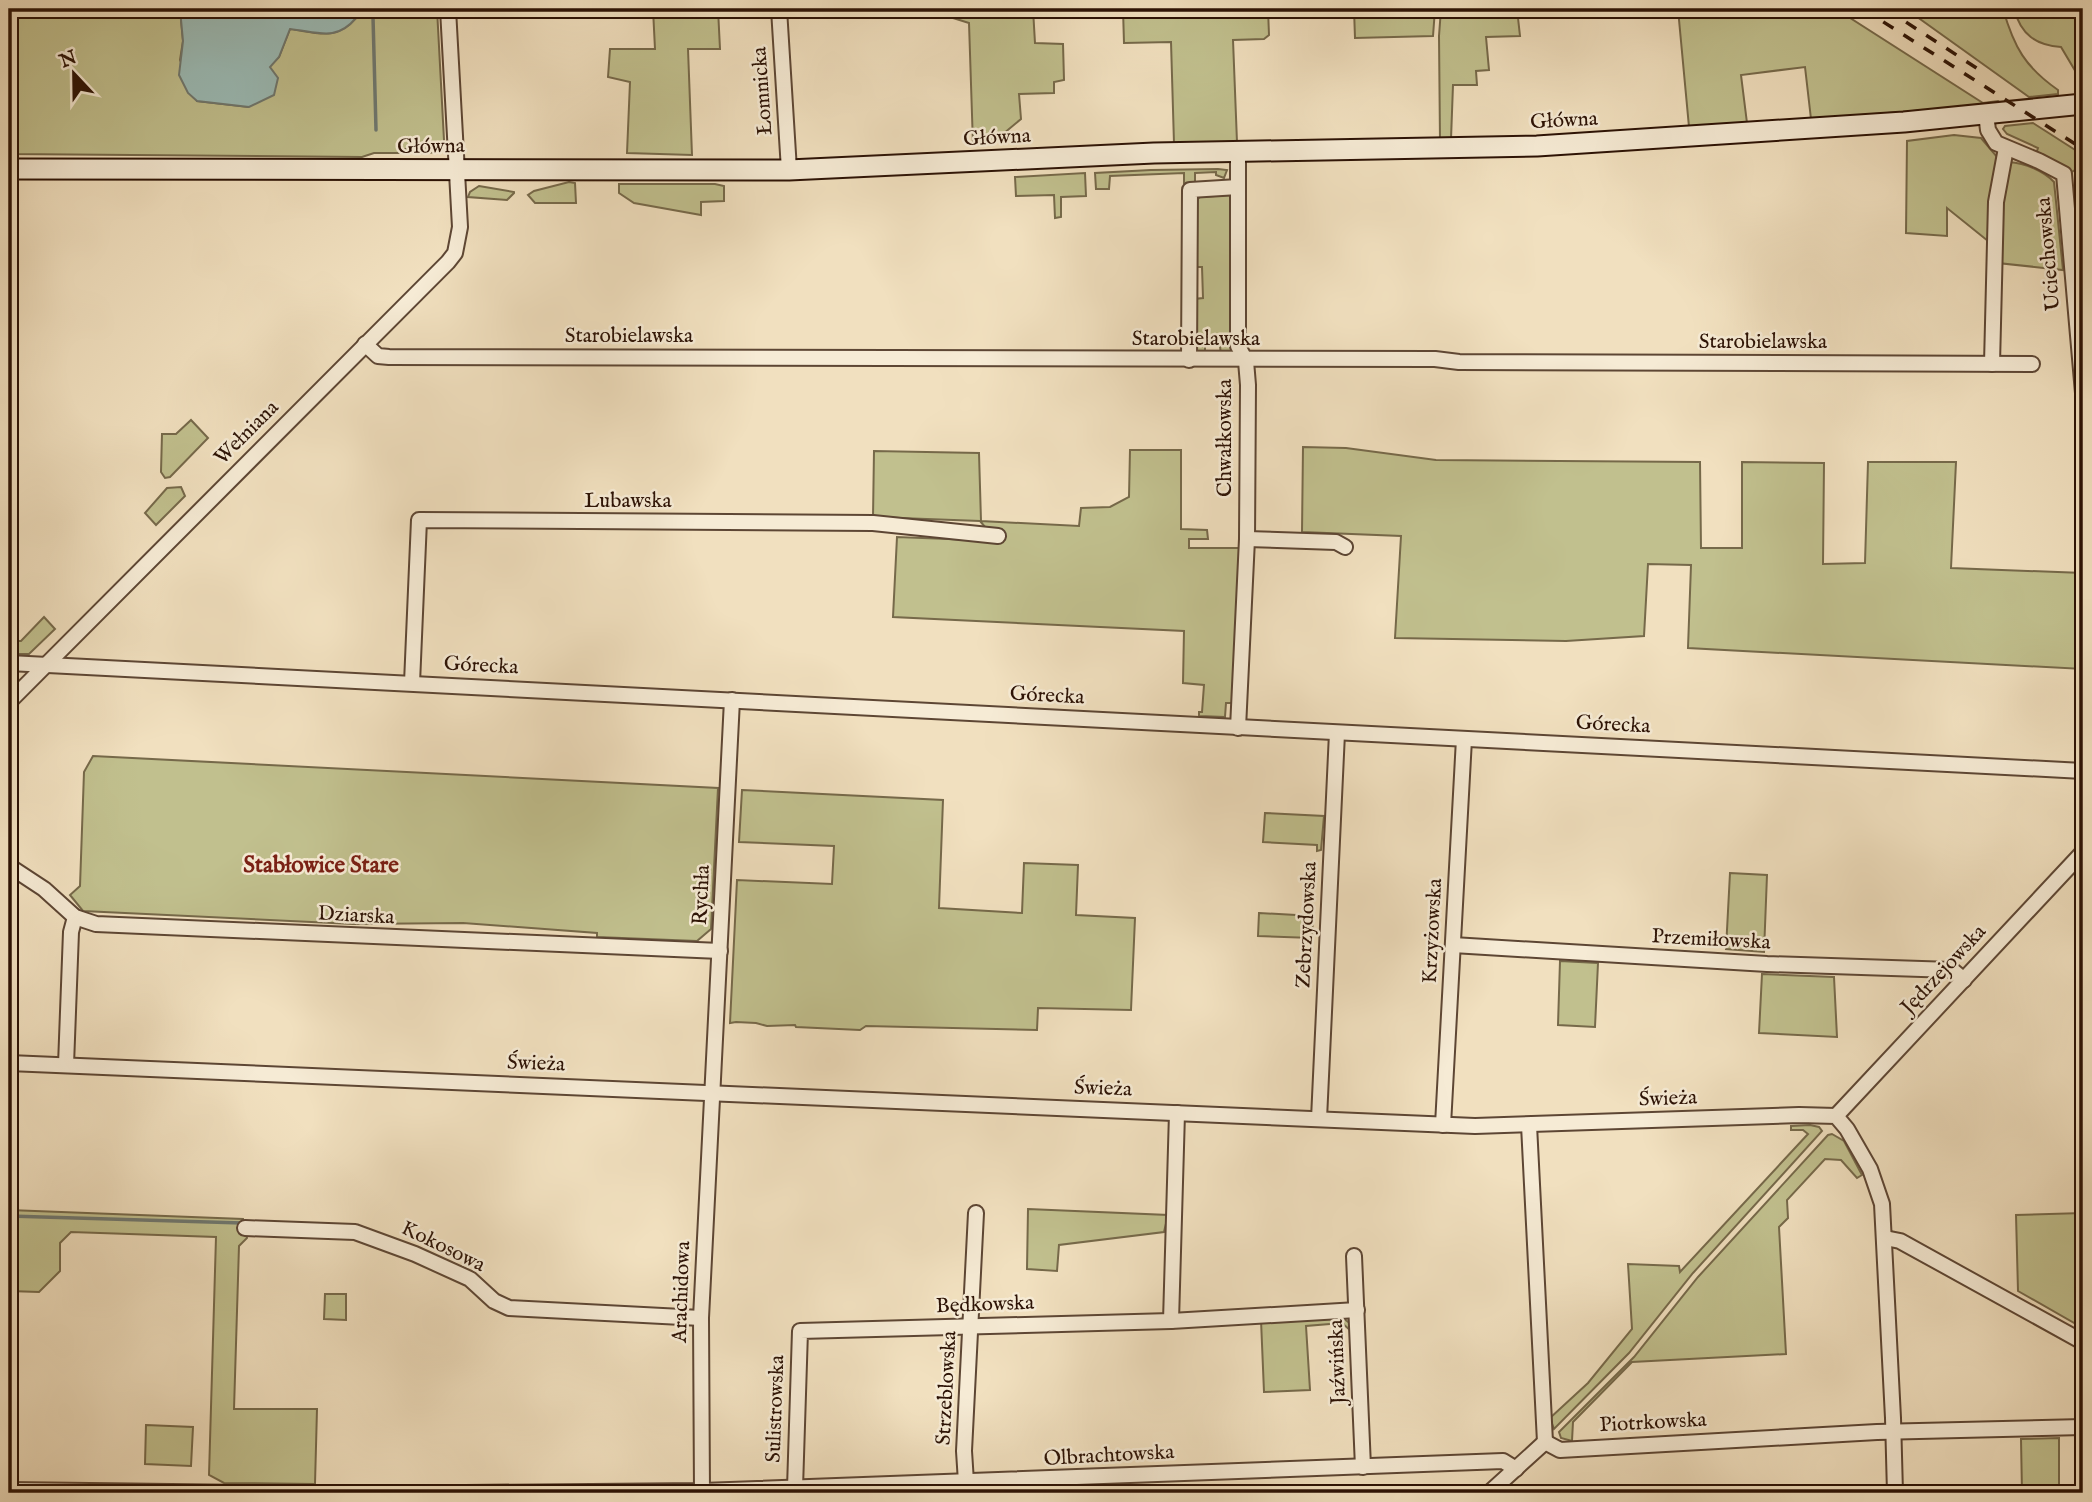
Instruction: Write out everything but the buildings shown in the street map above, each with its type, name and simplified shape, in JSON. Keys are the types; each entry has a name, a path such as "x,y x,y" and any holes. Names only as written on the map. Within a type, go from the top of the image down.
{"street":[{"name":"Wełniana","path":"9,702 455,253 460,227 448,9"},
{"name":"Łomnicka","path":"779,9 789,170"},
{"name":"Główna","path":"9,169 789,170 1238,151 1569,144 1904,122 2083,104"},
{"path":"1986,114 1990,135 1996,144 2006,148 1996,202 1992,364"},
{"name":"Uciechowska","path":"2006,148 2064,174 2083,393"},
{"name":"Chwałkowska","path":"1238,151 1238,346 1246,361 1248,385 1247,539 1238,728"},
{"path":"1189,360 1190,190 1238,187"},
{"name":"Starobielawska","path":"365,344 378,356 389,357 1246,361 1435,359 1445,362 2032,364"},
{"name":"Lubawska","path":"412,683 419,520 873,523 998,536"},
{"path":"1247,539 1336,542 1345,547"},
{"name":"Górecka","path":"9,663 2083,771"},
{"name":"Rychła","path":"712,1092 732,701"},
{"name":"Zebrzydowska","path":"1319,1119 1337,733"},
{"name":"Krzyżowska","path":"1443,1125 1464,739"},
{"name":"Jędrzejowska","path":"1836,1116 2083,852"},
{"path":"9,866 44,888 75,918 71,932 66,1065"},
{"name":"Dziarska","path":"75,918 96,924 174,928 720,951"},
{"name":"Przemiłowska","path":"1453,945 1767,964 1952,970 1964,980"},
{"name":"Świeża","path":"9,1063 1443,1125 1836,1116"},
{"name":"Arachidowa","path":"702,1492 701,1318 712,1092"},
{"path":"1171,1321 1177,1113"},
{"path":"1836,1116 1856,1144 1877,1183 1882,1204 1895,1493"},
{"path":"1489,1493 1545,1442 1529,1125"},
{"name":"Strzeblowska","path":"966,1482 964,1451 976,1213"},
{"name":"Kokosowa","path":"245,1228 332,1230 365,1235 470,1279 494,1301 509,1308 701,1318"},
{"path":"1885,1238 1900,1241 2083,1342"},
{"name":"Jaźwińska","path":"1354,1256 1363,1467"},
{"name":"Będkowska","path":"800,1331 1171,1321 1357,1310"},
{"name":"Sulistrowska","path":"795,1488 800,1331"},
{"name":"Piotrkowska","path":"1545,1442 1560,1450 1892,1431 2083,1427"},
{"name":"Olbrachtowska","path":"465,1493 702,1492 1503,1461 1516,1469"},
{"path":"9,1490 252,1493"}],"shaded area":[{"path":"9,9 180,9 183,41 180,60 197,101 248,107 269,67 279,57 290,29 334,33 356,18 355,9 437,9 444,140 433,153 414,153 414,149 400,149 400,153 374,153 362,157 9,154"},
{"path":"653,9 718,9 720,49 688,49 692,155 627,153 630,82 608,77 610,49 655,49"},
{"path":"936,9 1033,9 1035,43 1063,44 1064,80 1054,82 1054,93 1019,94 1021,119 991,144 973,145 969,23"},
{"path":"1123,9 1268,9 1269,35 1264,39 1233,40 1237,142 1174,143 1171,42 1124,43"},
{"path":"1354,9 1435,9 1433,36 1355,38"},
{"path":"1441,9 1517,9 1520,36 1486,37 1489,70 1476,71 1477,85 1453,85 1451,139 1440,140 1439,36"},
{"path":"1678,9 1836,9 1983,103 1998,101 2002,104 1811,119 1805,67 1741,75 1747,123 1689,127"},
{"path":"1906,9 2003,9 2022,55 2037,73 2058,90 2058,94 2029,97"},
{"path":"2014,9 2083,9 2083,84 2061,47 2044,44 2031,37 2021,26"},
{"path":"2033,123 2083,155 2083,172 2075,170 2070,173 2036,154 2038,148 2007,134 2003,129 2005,126"},
{"path":"1954,135 1981,138 1998,158 1989,215 1988,241 1947,208 1947,236 1906,233 1907,141"},
{"path":"2009,162 2034,168 2054,182 2063,270 1998,263 1999,213"},
{"path":"1227,170 1224,178 1216,175 1216,172 1195,173 1195,182 1184,183 1184,173 1110,176 1109,189 1096,189 1095,173"},
{"path":"1085,173 1086,196 1061,197 1061,217 1055,218 1054,195 1016,196 1015,177"},
{"path":"569,182 575,183 576,203 535,203 528,195 534,191"},
{"path":"619,184 715,184 724,186 724,201 701,202 701,215 634,203 619,193"},
{"path":"479,186 514,193 507,200 468,197 470,192"},
{"path":"2083,189 2083,309 2082,297 2079,297 2070,196 2073,191"},
{"path":"1230,195 1233,199 1232,354 1221,356 1220,346 1205,346 1205,356 1193,351 1194,299 1203,298 1202,267 1193,267 1194,202 1200,197"},
{"path":"191,420 208,438 170,477 165,478 161,472 162,434 176,434"},
{"path":"1303,447 1346,448 1436,460 1700,462 1701,548 1742,548 1742,462 1824,463 1823,564 1865,563 1868,462 1956,462 1951,568 2083,573 2083,669 1688,648 1691,565 1648,564 1644,636 1566,641 1395,638 1401,536 1302,532"},
{"path":"1130,450 1181,450 1181,529 1207,530 1208,539 1189,539 1189,548 1243,548 1235,703 1226,703 1225,717 1199,716 1199,712 1202,712 1204,685 1183,683 1184,631 893,617 897,537 997,541 980,521 873,517 874,451 979,453 981,521 1079,526 1081,508 1110,507 1129,497"},
{"path":"181,487 185,496 156,525 145,513 167,488"},
{"path":"44,617 55,629 29,654 9,654 9,641 21,641"},
{"path":"93,756 718,788 711,929 697,941 597,937 597,933 463,923 353,924 83,911 70,895 80,886 84,772"},
{"path":"742,790 943,800 939,908 1022,913 1024,863 1078,865 1076,915 1135,918 1131,1010 1038,1008 1037,1030 866,1026 860,1030 730,1023 737,880 832,884 834,846 739,842"},
{"path":"1265,813 1324,816 1321,850 1317,851 1317,845 1263,842"},
{"path":"1730,873 1767,875 1764,952 1726,949"},
{"path":"1259,913 1313,916 1312,938 1258,936"},
{"path":"1560,961 1598,963 1595,1027 1558,1025"},
{"path":"1762,974 1834,977 1837,1037 1759,1033"},
{"path":"1791,1126 1819,1127 1822,1131 1693,1273 1629,1353 1554,1429 1550,1418 1588,1383 1632,1329 1628,1264 1679,1266 1680,1272 1808,1134 1803,1130 1791,1130"},
{"path":"1832,1134 1844,1141 1862,1175 1857,1178 1841,1160 1825,1159 1787,1200 1788,1218 1779,1227 1786,1354 1632,1362 1573,1422 1572,1441 1561,1438 1559,1432 1634,1357 1698,1277 1828,1135"},
{"path":"1028,1209 1168,1215 1164,1232 1059,1245 1057,1271 1027,1269"},
{"path":"9,1210 243,1219 247,1238 239,1246 234,1409 317,1409 315,1484 224,1483 209,1475 216,1237 71,1232 60,1243 60,1271 39,1292 9,1291"},
{"path":"2083,1213 2083,1328 2018,1291 2016,1215"},
{"path":"325,1294 346,1294 346,1320 324,1319"},
{"path":"1340,1316 1351,1324 1350,1330 1342,1323 1306,1326 1310,1390 1264,1392 1261,1320"},
{"path":"146,1425 193,1427 191,1466 145,1464"},
{"path":"2059,1438 2059,1493 2022,1493 2021,1439"}],"water":[{"path":"180,9 355,9 356,18 334,33 290,29 279,57 270,67 278,78 274,95 249,107 197,101 188,93 179,75 183,41"}],"waterway":[{"path":"373,17 376,130"},
{"path":"9,1216 242,1223"}],"railway":[{"path":"1863,9 2083,149"},
{"path":"1886,9 1978,69"}],"district":[{"name":"Stabłowice Stare","path":"321,865"}]}
